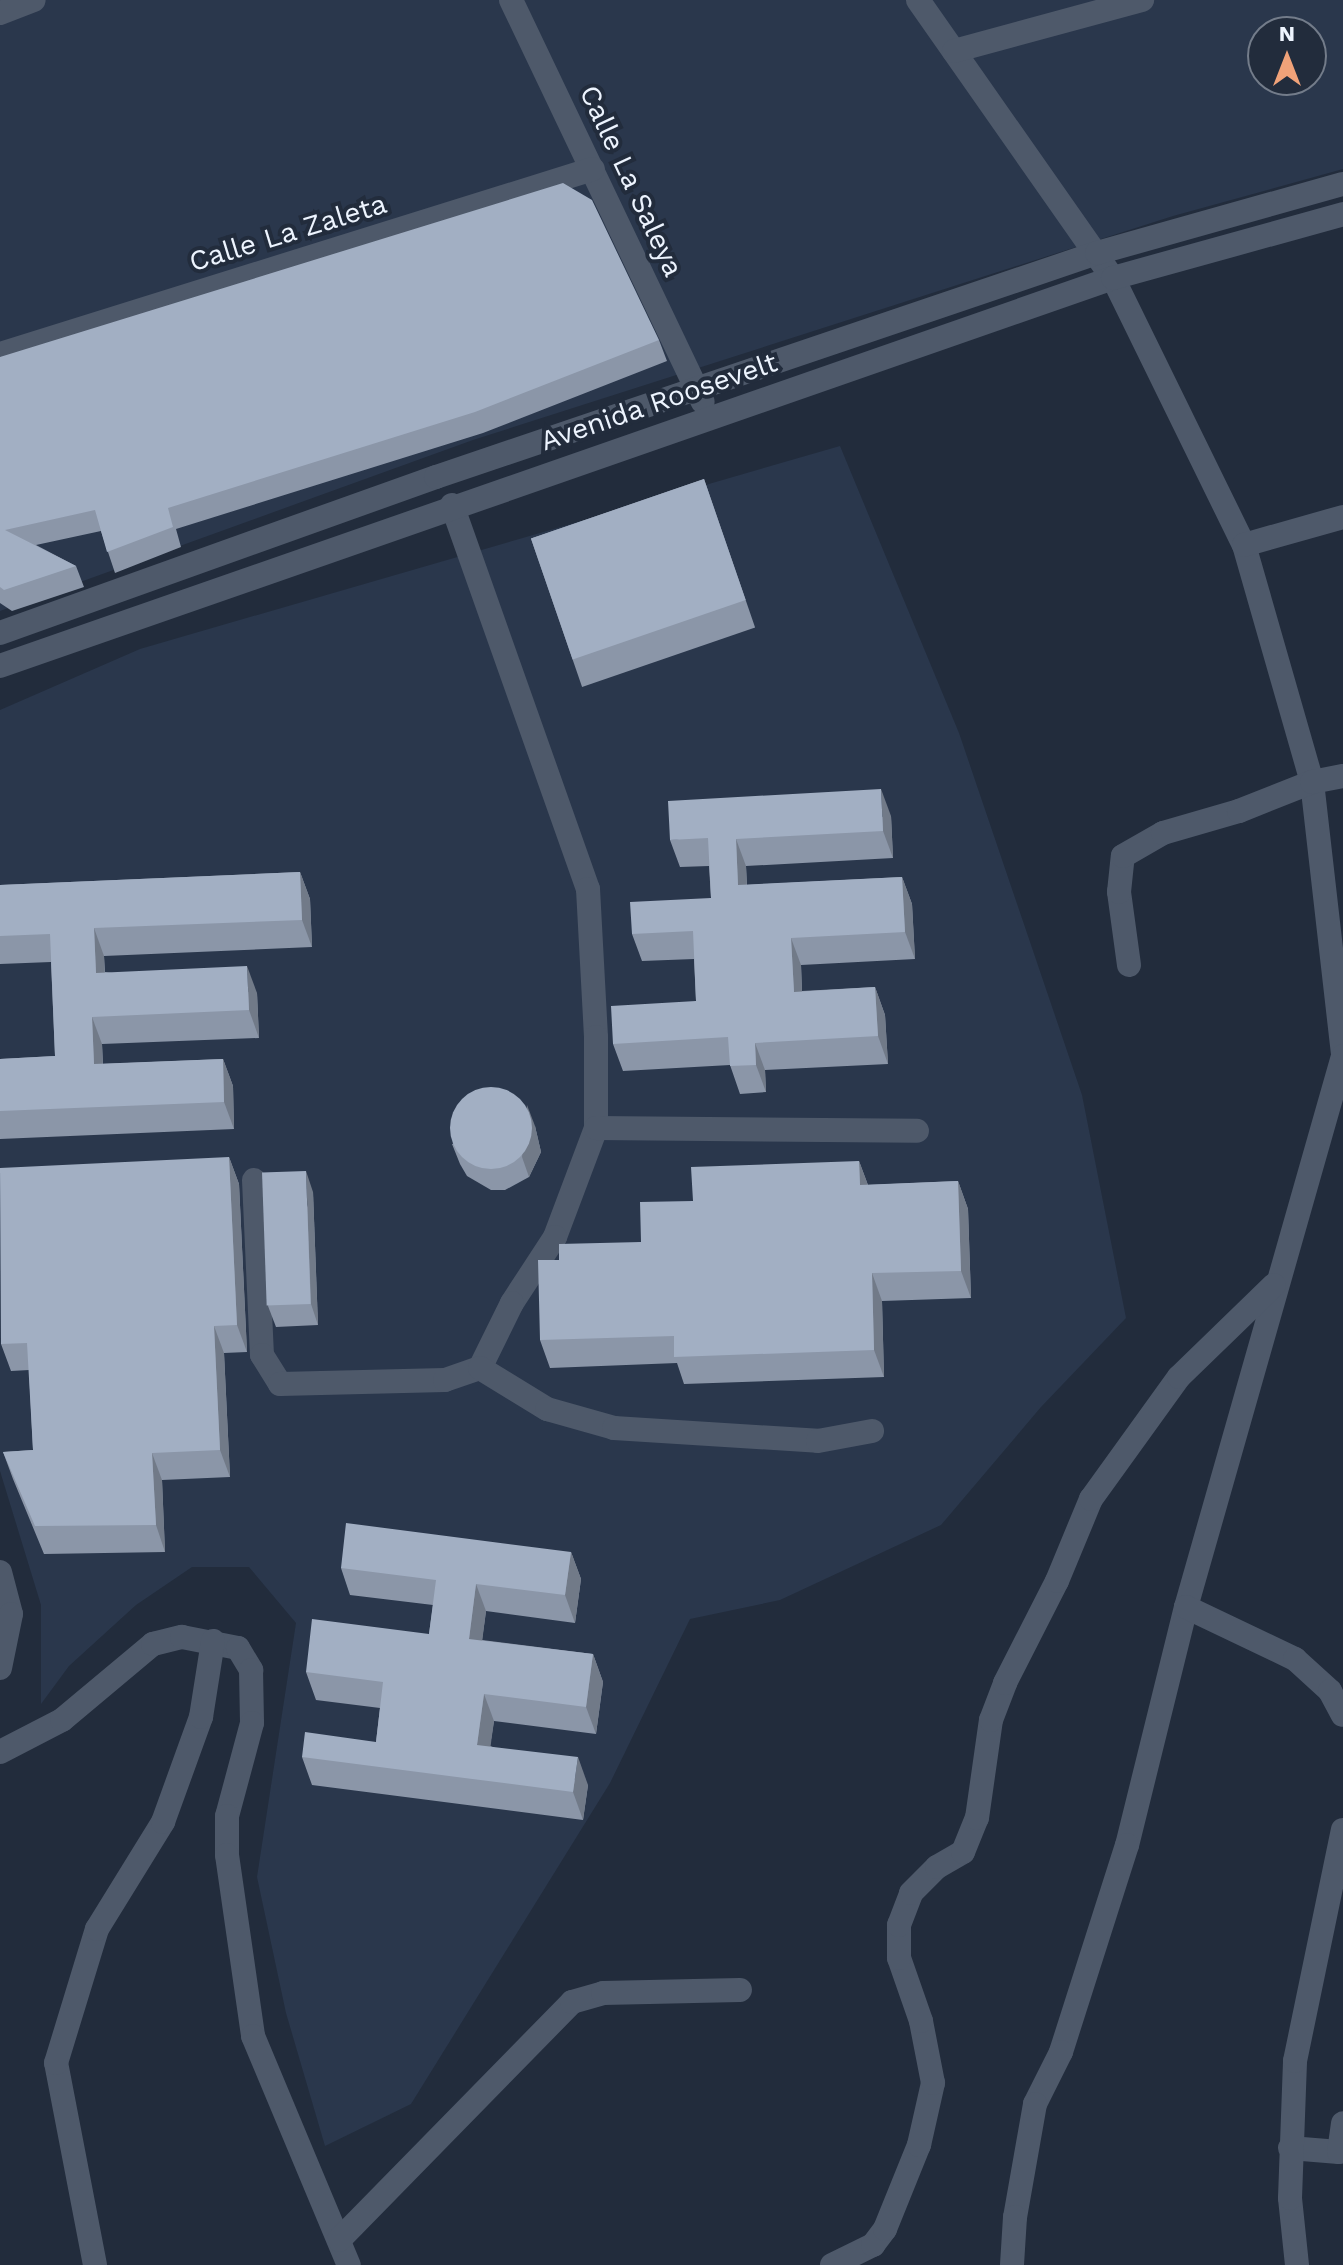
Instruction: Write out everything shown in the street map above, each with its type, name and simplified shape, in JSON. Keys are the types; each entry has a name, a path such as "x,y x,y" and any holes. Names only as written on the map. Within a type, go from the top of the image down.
{"street":[{"path":"0,13 34,0"},
{"name":"Calle La Saleya","path":"511,0 710,414"},
{"path":"918,0 1113,278 1244,545 1312,782 1343,1056 1275,1283 1186,1607 1127,1845 1061,2052 1035,2104 1015,2217 1012,2265"},
{"path":"954,51 1142,0"},
{"name":"Calle La Zaleta","path":"0,354 593,169"},
{"name":"Avenida Roosevelt","path":"0,633 696,388 1097,253 1343,184"},
{"name":"Avenida Roosevelt","path":"0,666 710,414 1113,278 1343,214"},
{"path":"254,1180 262,1355 280,1384 445,1380 480,1368 512,1303 555,1237 596,1128 588,889 452,505"},
{"path":"1244,545 1343,517"},
{"path":"1129,965 1119,892 1123,856 1163,833 1239,811 1312,782 1343,776"},
{"path":"596,1128 917,1131"},
{"path":"832,2265 873,2245 885,2229 919,2145 933,2083 921,2021 899,1958 899,1925 911,1893 937,1867 963,1852 977,1818 991,1720 1005,1683 1091,1499 1179,1377 1275,1283"},
{"path":"480,1368 547,1409 614,1428 818,1441 872,1431"},
{"path":"0,1572 11,1614 0,1668"},
{"path":"1186,1607 1295,1659 1330,1691 1343,1715"},
{"path":"0,1752 62,1720 153,1644 182,1637 238,1648 251,1670 252,1723 227,1816 227,1855 253,2036 349,2265"},
{"path":"95,2265 56,2063 97,1929 163,1822 201,1717 213,1641"},
{"path":"1297,2265 1290,2148 1303,2013 1343,1830"},
{"path":"339,2240 572,2002 603,1993 740,1990"},
{"path":"1290,2148 1341,2151 1343,2123"}],"shaded area":[{"path":"0,0 1343,0 1343,169 1173,216 473,440 0,611"},
{"path":"840,446 959,733 1082,1095 1126,1318 1041,1407 941,1525 780,1600 690,1619 610,1783 411,2104 325,2146 286,2013 257,1877 296,1623 249,1567 192,1567 136,1605 69,1666 41,1704 41,1605 0,1471 0,710 140,649"}],"building":[{"path":"563,183 592,200 659,340 475,412 168,508 173,527 107,552 95,510 5,530 76,566 4,590 0,587 0,357"},
{"path":"704,479 746,600 573,660 531,539"},
{"path":"881,789 883,831 736,839 738,885 902,877 905,932 791,938 794,992 875,987 878,1036 755,1043 756,1065 730,1066 728,1037 613,1044 611,1006 696,1001 693,931 632,934 630,902 711,898 708,838 670,840 668,801"},
{"path":"300,872 302,920 94,928 96,973 247,966 249,1010 92,1017 94,1064 223,1059 224,1102 0,1111 0,1059 55,1056 50,934 0,936 0,885"},
{"path":"491,1087 507,1090 520,1099 529,1112 532,1128 529,1144 520,1157 507,1166 491,1169 475,1166 462,1157 453,1144 450,1128 453,1112 462,1099 475,1090"},
{"path":"229,1157 237,1325 214,1326 220,1450 152,1453 156,1525 35,1526 3,1452 33,1450 27,1343 1,1344 0,1168"},
{"path":"859,1161 860,1185 958,1181 961,1271 872,1273 874,1350 674,1357 674,1336 540,1340 538,1260 559,1260 559,1244 641,1242 640,1202 693,1201 691,1167"},
{"path":"306,1171 311,1304 267,1305 262,1173"},
{"path":"346,1523 571,1552 565,1595 476,1584 469,1639 593,1654 586,1707 484,1694 477,1745 578,1757 573,1792 302,1757 305,1732 376,1742 383,1682 306,1672 312,1619 429,1634 436,1580 341,1568"}]}
